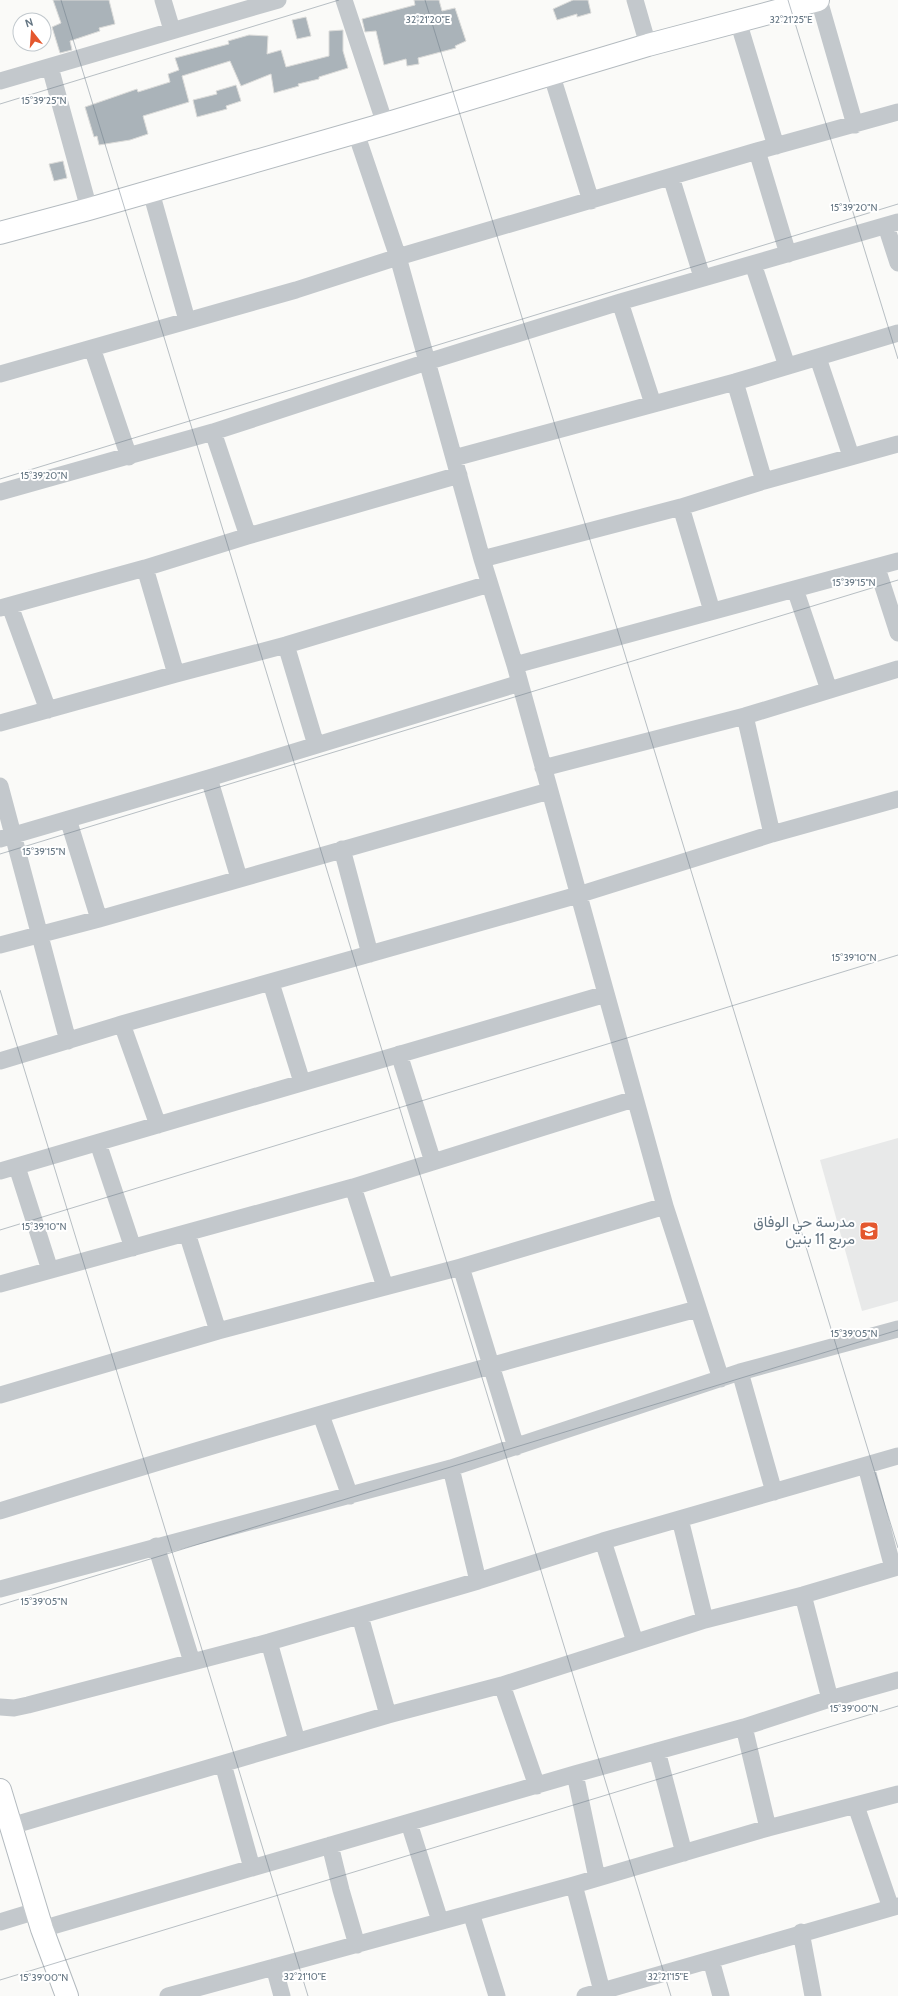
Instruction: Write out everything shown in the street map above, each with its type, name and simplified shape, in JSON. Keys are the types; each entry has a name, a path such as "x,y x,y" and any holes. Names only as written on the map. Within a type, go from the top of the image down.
{"street":[{"path":"163,0 172,30"},
{"path":"0,81 172,30 246,5 278,0"},
{"path":"344,0 384,124"},
{"path":"635,0 648,45"},
{"path":"0,233 89,210 356,133 648,45 818,0 855,125"},
{"path":"738,21 776,146"},
{"path":"50,67 89,210"},
{"path":"551,73 591,201"},
{"path":"0,374 296,290 398,257 757,151 898,112"},
{"path":"356,133 398,257 482,559 515,665 634,1099 697,1309 721,1379"},
{"path":"757,151 788,254"},
{"path":"671,177 702,278"},
{"path":"151,192 188,320"},
{"path":"0,492 129,457 213,432 427,362 620,302 892,224 898,263"},
{"path":"753,264 787,366"},
{"path":"620,302 653,404"},
{"path":"454,458 735,382 818,358 898,332"},
{"path":"92,348 129,457"},
{"path":"818,358 851,456"},
{"path":"735,382 764,481"},
{"path":"213,432 248,536"},
{"path":"482,559 681,507 764,481 898,444"},
{"path":"48,710 5,607 146,568 248,536 459,475"},
{"path":"681,507 712,611"},
{"path":"515,665 877,568 898,561"},
{"path":"146,568 176,674"},
{"path":"877,568 898,633"},
{"path":"0,723 286,645 490,584"},
{"path":"795,589 829,690"},
{"path":"286,645 316,745"},
{"path":"543,768 745,716 898,670"},
{"path":"7,837 520,684"},
{"path":"745,716 772,834"},
{"path":"209,778 239,878"},
{"path":"0,786 7,837 41,935 68,1041"},
{"path":"0,945 99,919 549,791"},
{"path":"0,1061 122,1024 272,983 578,895 772,834 898,799"},
{"path":"68,819 99,919"},
{"path":"342,849 370,954"},
{"path":"272,983 302,1082"},
{"path":"0,1171 606,994"},
{"path":"122,1024 158,1125"},
{"path":"398,1054 433,1162"},
{"path":"0,1284 353,1187 634,1099"},
{"path":"98,1143 133,1248"},
{"path":"17,1167 50,1270"},
{"path":"353,1187 385,1287"},
{"path":"0,1395 218,1331 461,1267 665,1206"},
{"path":"187,1233 218,1331"},
{"path":"461,1267 516,1447"},
{"path":"0,1511 123,1472 490,1365 697,1309"},
{"path":"0,1589 451,1468 740,1372 898,1329"},
{"path":"740,1372 774,1492"},
{"path":"321,1415 350,1496"},
{"path":"0,1707 14,1708 28,1705 269,1642 360,1616 603,1541 898,1456"},
{"path":"6,1817 223,1764 388,1715 502,1685 705,1620 803,1595 896,1567 866,1466"},
{"path":"451,1468 478,1580"},
{"path":"680,1519 705,1620"},
{"path":"603,1541 636,1642"},
{"path":"156,1546 192,1662"},
{"path":"803,1595 830,1699"},
{"path":"360,1616 388,1715"},
{"path":"269,1642 297,1741"},
{"path":"0,1922 39,1920 252,1868 575,1774 744,1727 830,1699 898,1680"},
{"path":"502,1685 537,1786"},
{"path":"744,1727 768,1828"},
{"path":"657,1751 684,1853"},
{"path":"223,1764 252,1868"},
{"path":"575,1774 598,1878"},
{"path":"0,1790 6,1817 39,1920 68,1996"},
{"path":"168,1996 574,1885 768,1828 898,1794"},
{"path":"585,1996 711,1960 801,1932 895,1907 856,1806"},
{"path":"409,1823 440,1921"},
{"path":"330,1845 340,1890 357,1945"},
{"path":"574,1885 602,1991"},
{"path":"471,1913 497,1996"},
{"path":"801,1932 813,1996"},
{"path":"711,1960 721,1996"},
{"path":"274,1967 282,1996"}],"shaded area":[{"name":"مدرسة حي الوفاق مربع 11 بنين","path":"898,1138 898,1301 862,1311 820,1160"}],"building":[{"path":"53,0 109,0 115,24 99,28 100,31 70,41 72,50 60,53 52,27 61,23"},
{"path":"414,0 439,0 442,11 455,8 466,41 455,46 456,48 418,58 419,64 407,66 406,59 384,65 376,31 365,32 362,19 415,5"},
{"path":"573,0 588,0 591,13 577,17 577,14 557,20 553,9"},
{"path":"306,17 311,36 297,39 292,20"},
{"path":"343,30 343,51 348,68 319,77 319,79 298,84 299,86 274,93 271,74 241,86 230,61 182,76 189,102 143,116 148,134 130,140 99,145 97,136 94,137 85,107 137,89 138,92 170,82 168,74 179,70 175,58 229,44 228,41 249,35 268,36 267,54 281,50 286,67 329,56 329,31"},
{"path":"236,85 241,101 226,106 227,109 197,117 193,100 217,94 216,91"},
{"path":"63,161 67,178 54,181 49,164"}],"place":[{"name":"مدرسة حي الوفاق مربع 11 بنين","path":"869,1231"}]}
